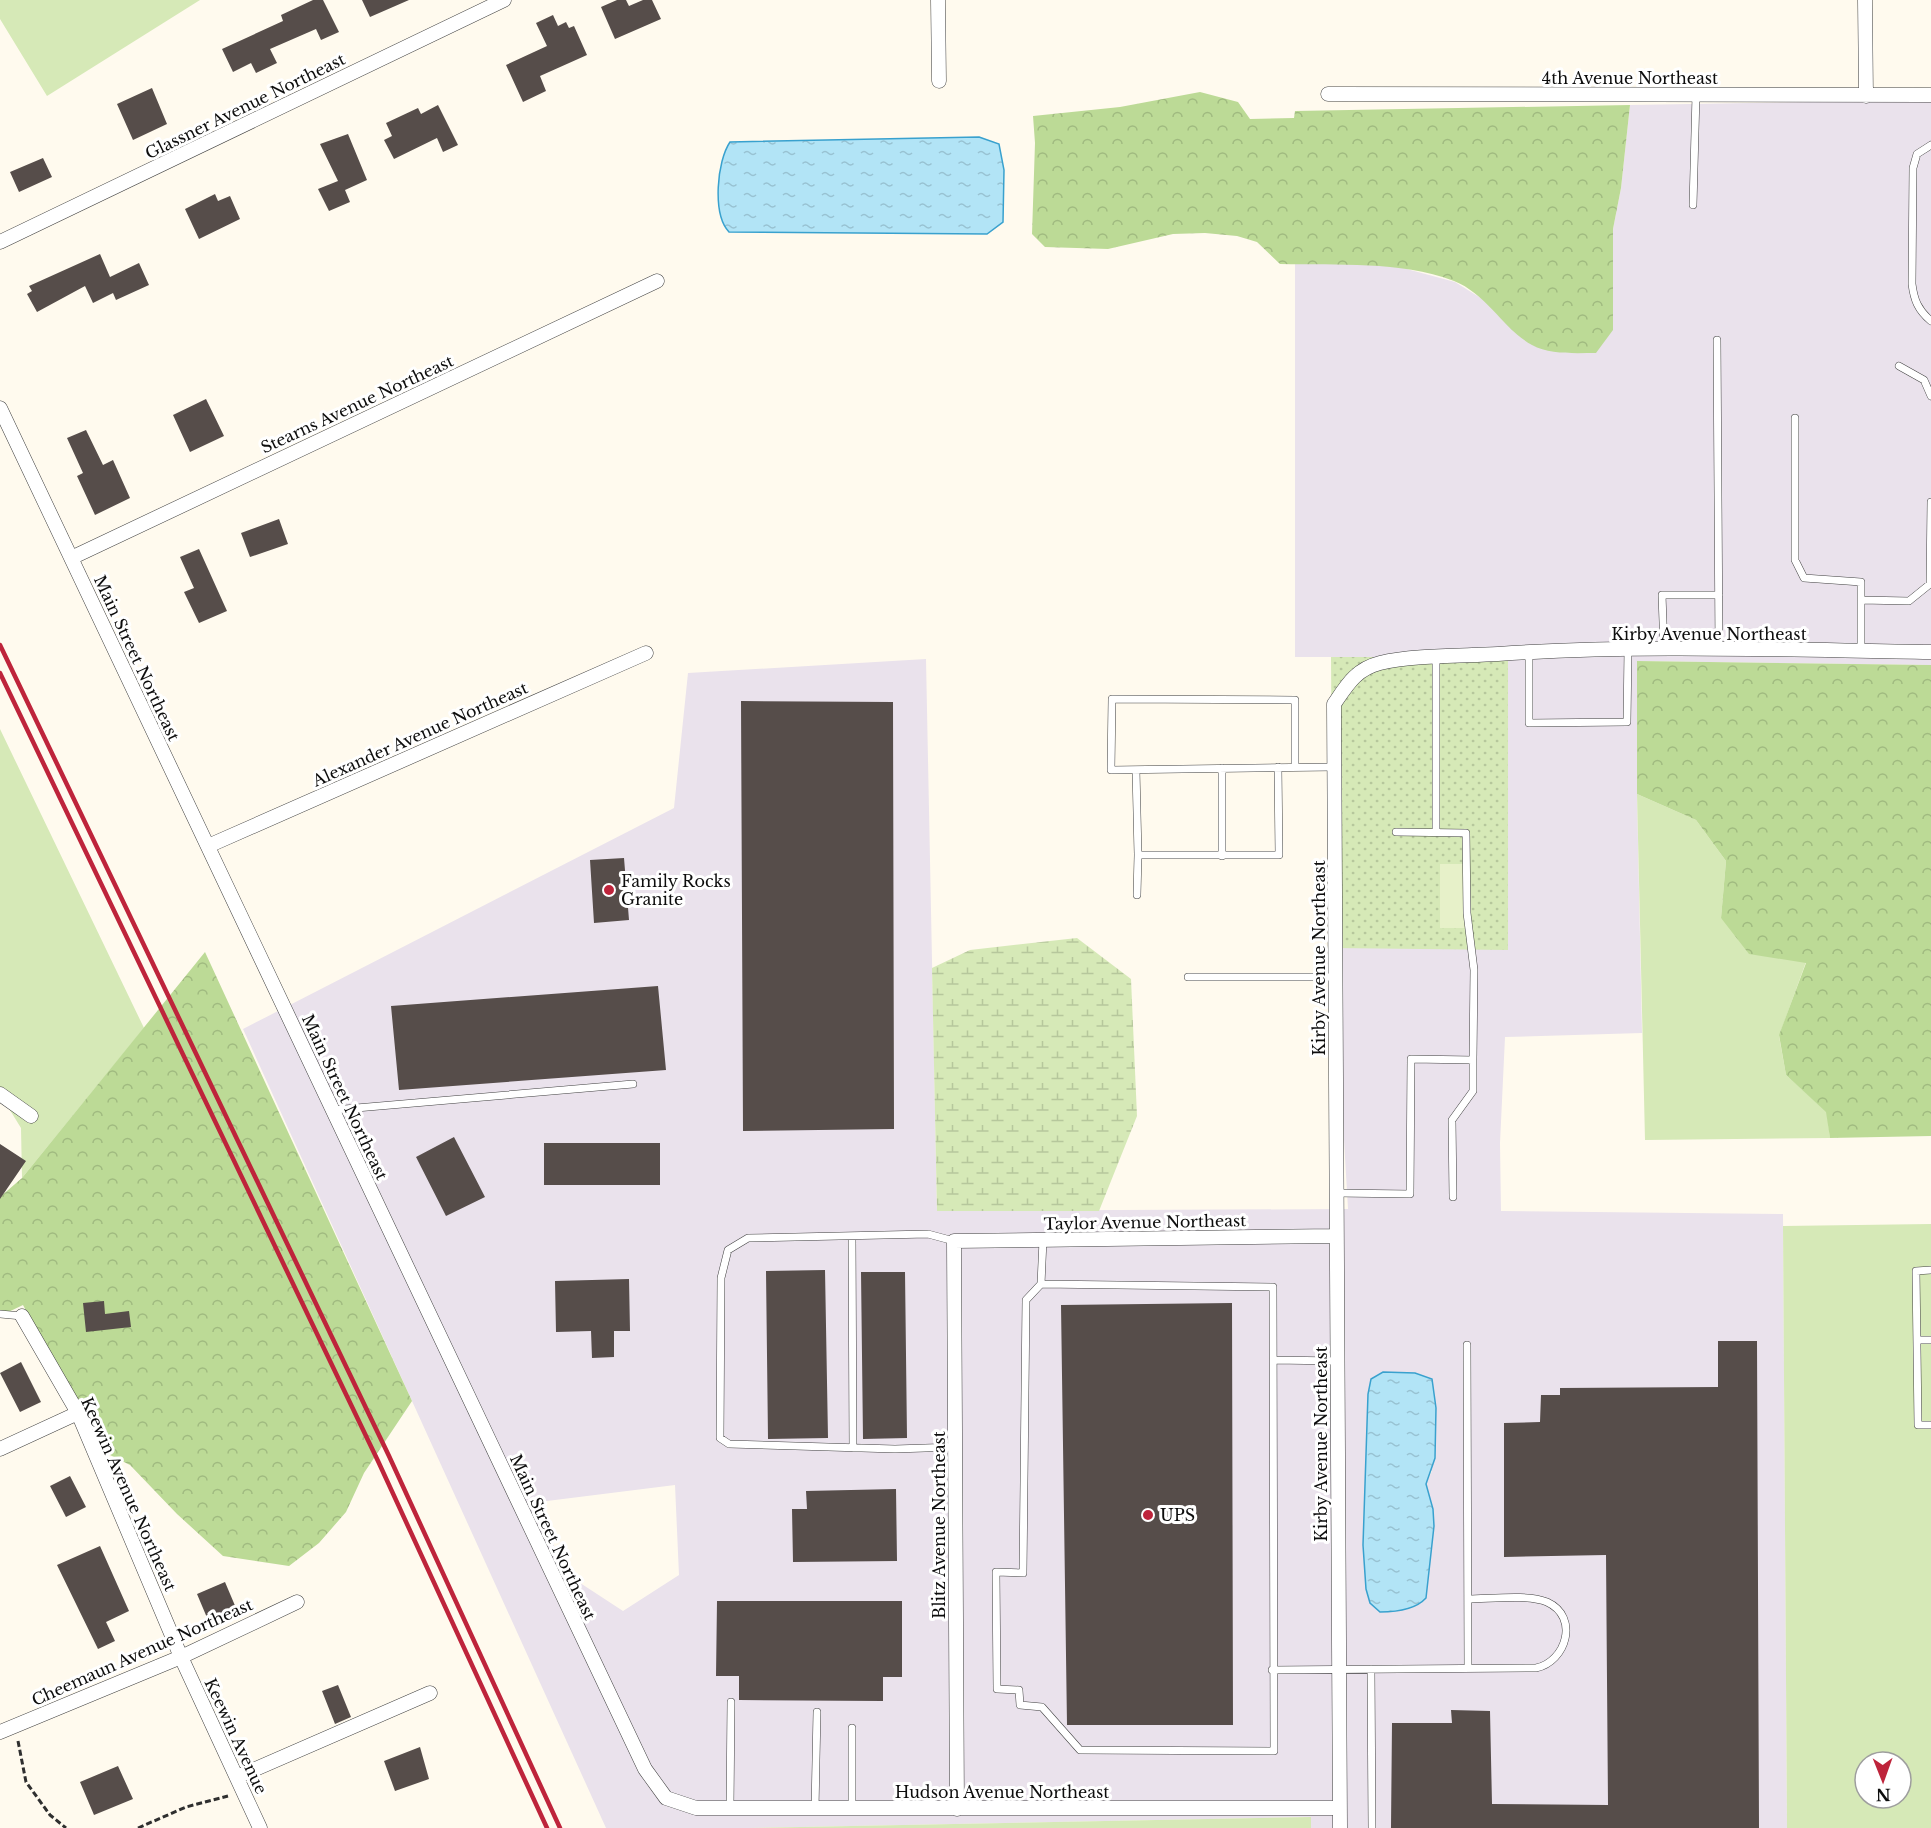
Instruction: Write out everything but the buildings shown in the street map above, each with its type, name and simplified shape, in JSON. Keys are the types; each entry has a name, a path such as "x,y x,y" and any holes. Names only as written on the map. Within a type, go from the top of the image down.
{"street":[{"name":"Glassner Avenue Northeast","path":"0,242 504,0"},
{"path":"938,0 939,81"},
{"path":"1865,0 1866,96"},
{"name":"4th Avenue Northeast","path":"1328,94 1931,95"},
{"name":"Stearns Avenue Northeast","path":"71,558 657,281"},
{"name":"Main Street Northeast","path":"0,408 640,1759 666,1798"},
{"name":"Kirby Avenue Northeast","path":"1340,1828 1334,704 1353,676 1380,664 1436,658 1529,652 1664,649 1931,652"},
{"name":"Alexander Avenue Northeast","path":"208,846 646,653"},
{"path":"0,1094 31,1116"},
{"name":"Taylor Avenue Northeast","path":"954,1241 1336,1236"},
{"name":"Blitz Avenue Northeast","path":"954,1241 957,1809"},
{"name":"Keewin Avenue Northeast","path":"22,1316 78,1413 181,1657"},
{"path":"0,1449 78,1413"},
{"name":"Cheemaun Avenue Northeast","path":"5,1730 181,1657 297,1602"},
{"name":"Keewin Avenue","path":"181,1657 260,1828"},
{"path":"237,1777 430,1693"},
{"name":"Hudson Avenue Northeast","path":"666,1798 696,1808 1339,1808"}],"lane":[{"path":"1693,205 1696,95"},
{"path":"1931,145 1917,154 1913,168 1912,284 1914,301 1922,314 1931,321"},
{"path":"1717,340 1719,650"},
{"path":"1899,366 1924,380 1931,396"},
{"path":"1795,417 1795,560 1804,578 1861,582 1861,651"},
{"path":"1861,600 1909,601 1930,584 1931,502"},
{"path":"1664,649 1662,595 1719,595"},
{"path":"1529,652 1529,723 1627,722 1628,650"},
{"path":"1436,658 1436,832"},
{"path":"1295,767 1295,700 1112,699 1111,770 1334,767"},
{"path":"1138,855 1279,855 1278,767"},
{"path":"1222,768 1222,856"},
{"path":"1136,770 1137,895"},
{"path":"1396,832 1466,833 1467,913 1474,970 1473,1091 1452,1120 1452,1197"},
{"path":"1188,977 1336,977"},
{"path":"1337,1193 1410,1194 1411,1059 1473,1060"},
{"path":"333,1110 633,1084"},
{"path":"954,1241 928,1234 748,1238 728,1250 721,1278 720,1438 729,1444 853,1448 955,1447"},
{"path":"852,1236 853,1448"},
{"path":"1041,1284 1273,1287 1272,1670 1274,1751 1080,1750 1042,1707 1020,1705 1019,1690 997,1689 996,1572 1023,1573 1026,1300 1041,1284 1043,1240"},
{"path":"1931,1270 1916,1271 1918,1425 1931,1425"},
{"path":"0,1314 22,1316"},
{"path":"1917,1340 1931,1340"},
{"path":"1467,1345 1468,1668"},
{"path":"1274,1360 1337,1361"},
{"path":"1272,1670 1546,1666 1562,1650 1567,1631 1558,1610 1550,1603 1538,1599 1468,1599"},
{"path":"1371,1669 1372,1828"},
{"path":"730,1808 731,1702"},
{"path":"814,1809 817,1712"},
{"path":"852,1728 852,1809"}],"path":[{"path":"5,1730 19,1742 26,1782 50,1815 66,1828"},
{"path":"138,1828 186,1807 244,1792"}],"shaded area":[{"path":"1931,100 1931,665 1637,661 1642,1033 1505,1037 1500,1143 1501,1211 1783,1214 1787,1828 1311,1828 1310,1817 748,1828 606,1828 243,1029 674,808 688,673 926,659 937,1211 1348,1209 1333,948 1508,657 1295,657 1295,264 1368,264 1403,268 1455,282 1484,300 1499,316 1613,330 1613,229 1621,188 1630,105","holes":["1367,1450 1432,1471 1426,1484 1433,1509 1434,1526 1426,1597 1370,1603 1366,1589 1363,1545","675,1485 679,1575 623,1611 571,1577 531,1503"]}],"green space":[{"path":"0,0 200,0 47,96 0,19"},
{"path":"1200,92 1238,102 1250,119 1294,118 1295,111 1630,105 1621,188 1613,229 1613,330 1596,353 1563,353 1539,348 1522,338 1476,294 1454,281 1433,274 1390,267 1280,264 1257,242 1237,236 1205,233 1173,234 1108,249 1045,247 1032,234 1035,143 1033,116 1120,107"},
{"path":"1331,657 1508,657 1508,950 1333,948"},
{"path":"1637,661 1931,665 1931,1136 1830,1138 1826,1112 1786,1075 1779,1035 1806,963 1749,954 1721,918 1726,861 1696,820 1637,794"},
{"path":"0,729 144,1028 22,1178 21,1128 0,1094"},
{"path":"1637,794 1696,820 1726,861 1721,918 1806,962 1779,1036 1786,1075 1827,1112 1830,1138 1645,1140"},
{"path":"1440,864 1470,864 1470,928 1440,928"},
{"path":"1077,938 1131,979 1137,1116 1099,1211 937,1211 932,968 970,950"},
{"path":"205,952 412,1401 364,1473 346,1512 319,1543 289,1566 223,1556 177,1514 130,1465 108,1454 58,1372 23,1305 0,1316 0,1197 22,1178"},
{"path":"1931,1224 1931,1828 1787,1828 1783,1226"},
{"path":"1311,1817 1311,1828 748,1828"}],"water":[{"path":"979,137 999,144 1004,170 1003,222 987,234 729,232 720,213 719,174 730,142"},
{"path":"1383,1372 1415,1373 1432,1379 1436,1408 1435,1458 1426,1484 1433,1509 1434,1526 1426,1598 1411,1608 1380,1612 1370,1603 1366,1589 1363,1545 1368,1394 1371,1379"}],"railway":[{"path":"0,645 389,1456 560,1828"},
{"path":"0,673 378,1461 547,1828"}],"place":[{"name":"Family Rocks Granite","path":"609,890"},
{"name":"UPS","path":"1148,1515"}]}
